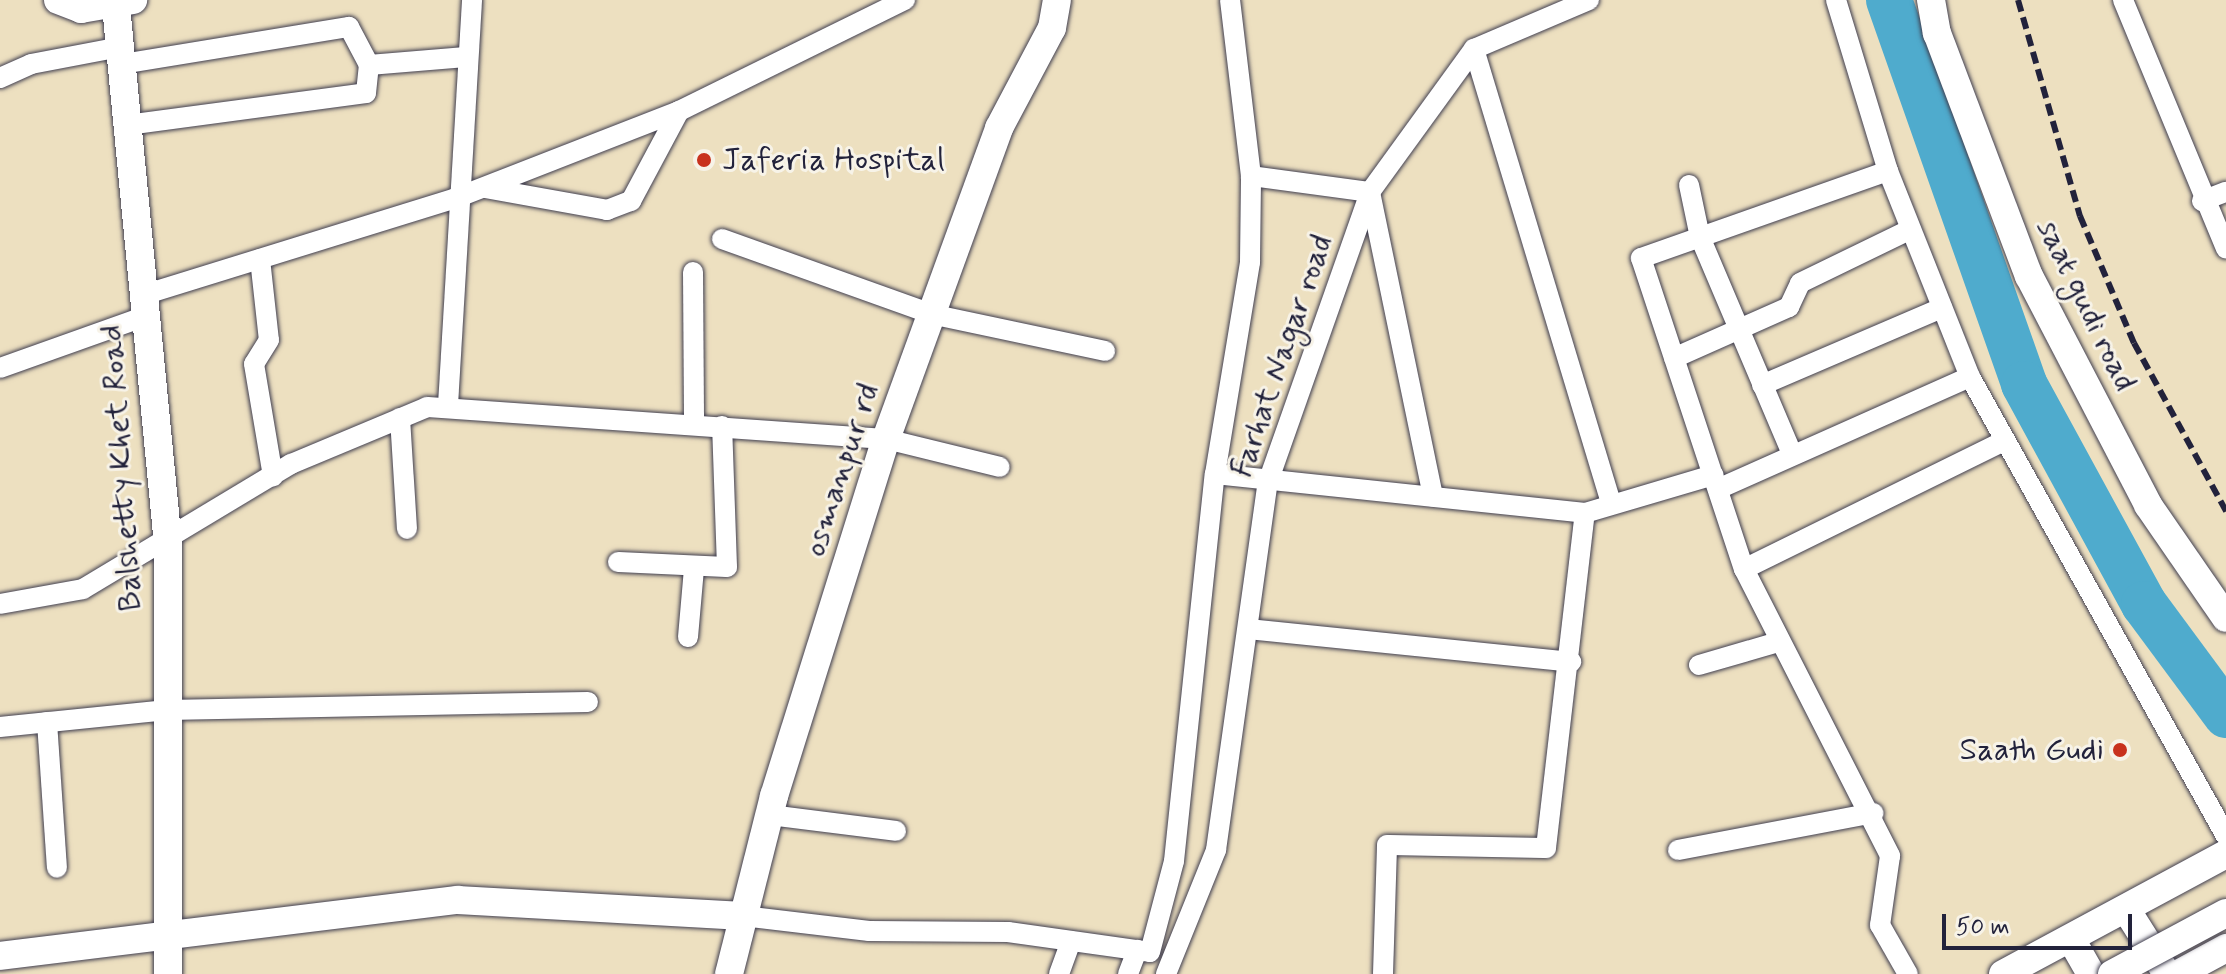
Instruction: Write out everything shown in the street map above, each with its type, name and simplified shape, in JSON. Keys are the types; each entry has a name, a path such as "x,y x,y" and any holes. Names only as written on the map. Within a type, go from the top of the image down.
{"street":[{"path":"58,0 81,9 125,3"},
{"path":"448,405 456,198 472,0"},
{"path":"0,368 260,259 456,198 679,111 905,0"},
{"name":"osmanpur rd","path":"729,974 770,815 886,439 999,128 1052,28 1057,0"},
{"path":"0,956 168,930 458,900 743,916 869,931 1071,941 1150,952 1174,861 1215,474 1250,262 1251,176 1230,0"},
{"path":"1589,0 1474,49 1611,504"},
{"path":"1836,0 1888,171 1970,377 2002,442 2226,836"},
{"name":"saat gudi road","path":"1931,0 1937,33 2029,276 2148,505 2226,618"},
{"path":"2123,0 2202,201 2226,249"},
{"name":"Balshetty Khet Road","path":"125,3 121,55 168,544 168,974"},
{"path":"0,78 31,64 349,27 358,33 369,65 366,93 127,125"},
{"name":"Farhat Nagar road","path":"1166,974 1216,850 1268,482 1370,192 1474,49"},
{"path":"369,65 466,57"},
{"path":"482,188 607,210 619,206 643,184 679,111"},
{"path":"1888,171 1641,258 1744,569 1778,642 1874,813 1890,856 1880,925 1908,974"},
{"path":"1251,176 1370,192 1433,497"},
{"path":"1689,185 1700,237 1792,454"},
{"path":"2202,201 2226,192"},
{"path":"1674,358 1789,307 1800,283 1911,229"},
{"path":"722,239 931,314 1105,351"},
{"path":"260,259 269,340 254,364 273,476"},
{"path":"693,272 694,424"},
{"path":"1762,385 1942,308"},
{"path":"1215,474 1268,482 1585,513 1611,504 1716,482 1792,454 1970,377"},
{"path":"0,604 83,589 168,544 273,476 400,418 448,405 886,439 1000,467"},
{"path":"400,418 407,529"},
{"path":"618,562 718,570 730,558 722,426"},
{"path":"1744,569 2002,442"},
{"path":"1383,974 1387,845 1546,848 1571,662 1585,513"},
{"path":"688,637 694,568"},
{"path":"1248,629 1571,662"},
{"path":"1699,665 1778,642"},
{"path":"0,727 167,710 588,702"},
{"path":"47,722 57,868"},
{"path":"1678,850 1874,813"},
{"path":"770,815 896,831"},
{"path":"2003,974 2226,854"},
{"path":"2126,909 2167,974"},
{"path":"2112,974 2226,913"},
{"path":"2071,939 2091,974"},
{"path":"1059,974 1071,941"},
{"path":"2178,974 2226,948"},
{"path":"1128,974 1137,950"}],"waterway":[{"path":"1889,0 2024,384 2144,604 2226,715"}],"railway":[{"path":"2018,0 2080,216 2134,343 2226,511"}],"place":[{"name":"Jaferia Hospital","path":"704,160"},
{"name":"Saath Gudi","path":"2120,750"}]}
